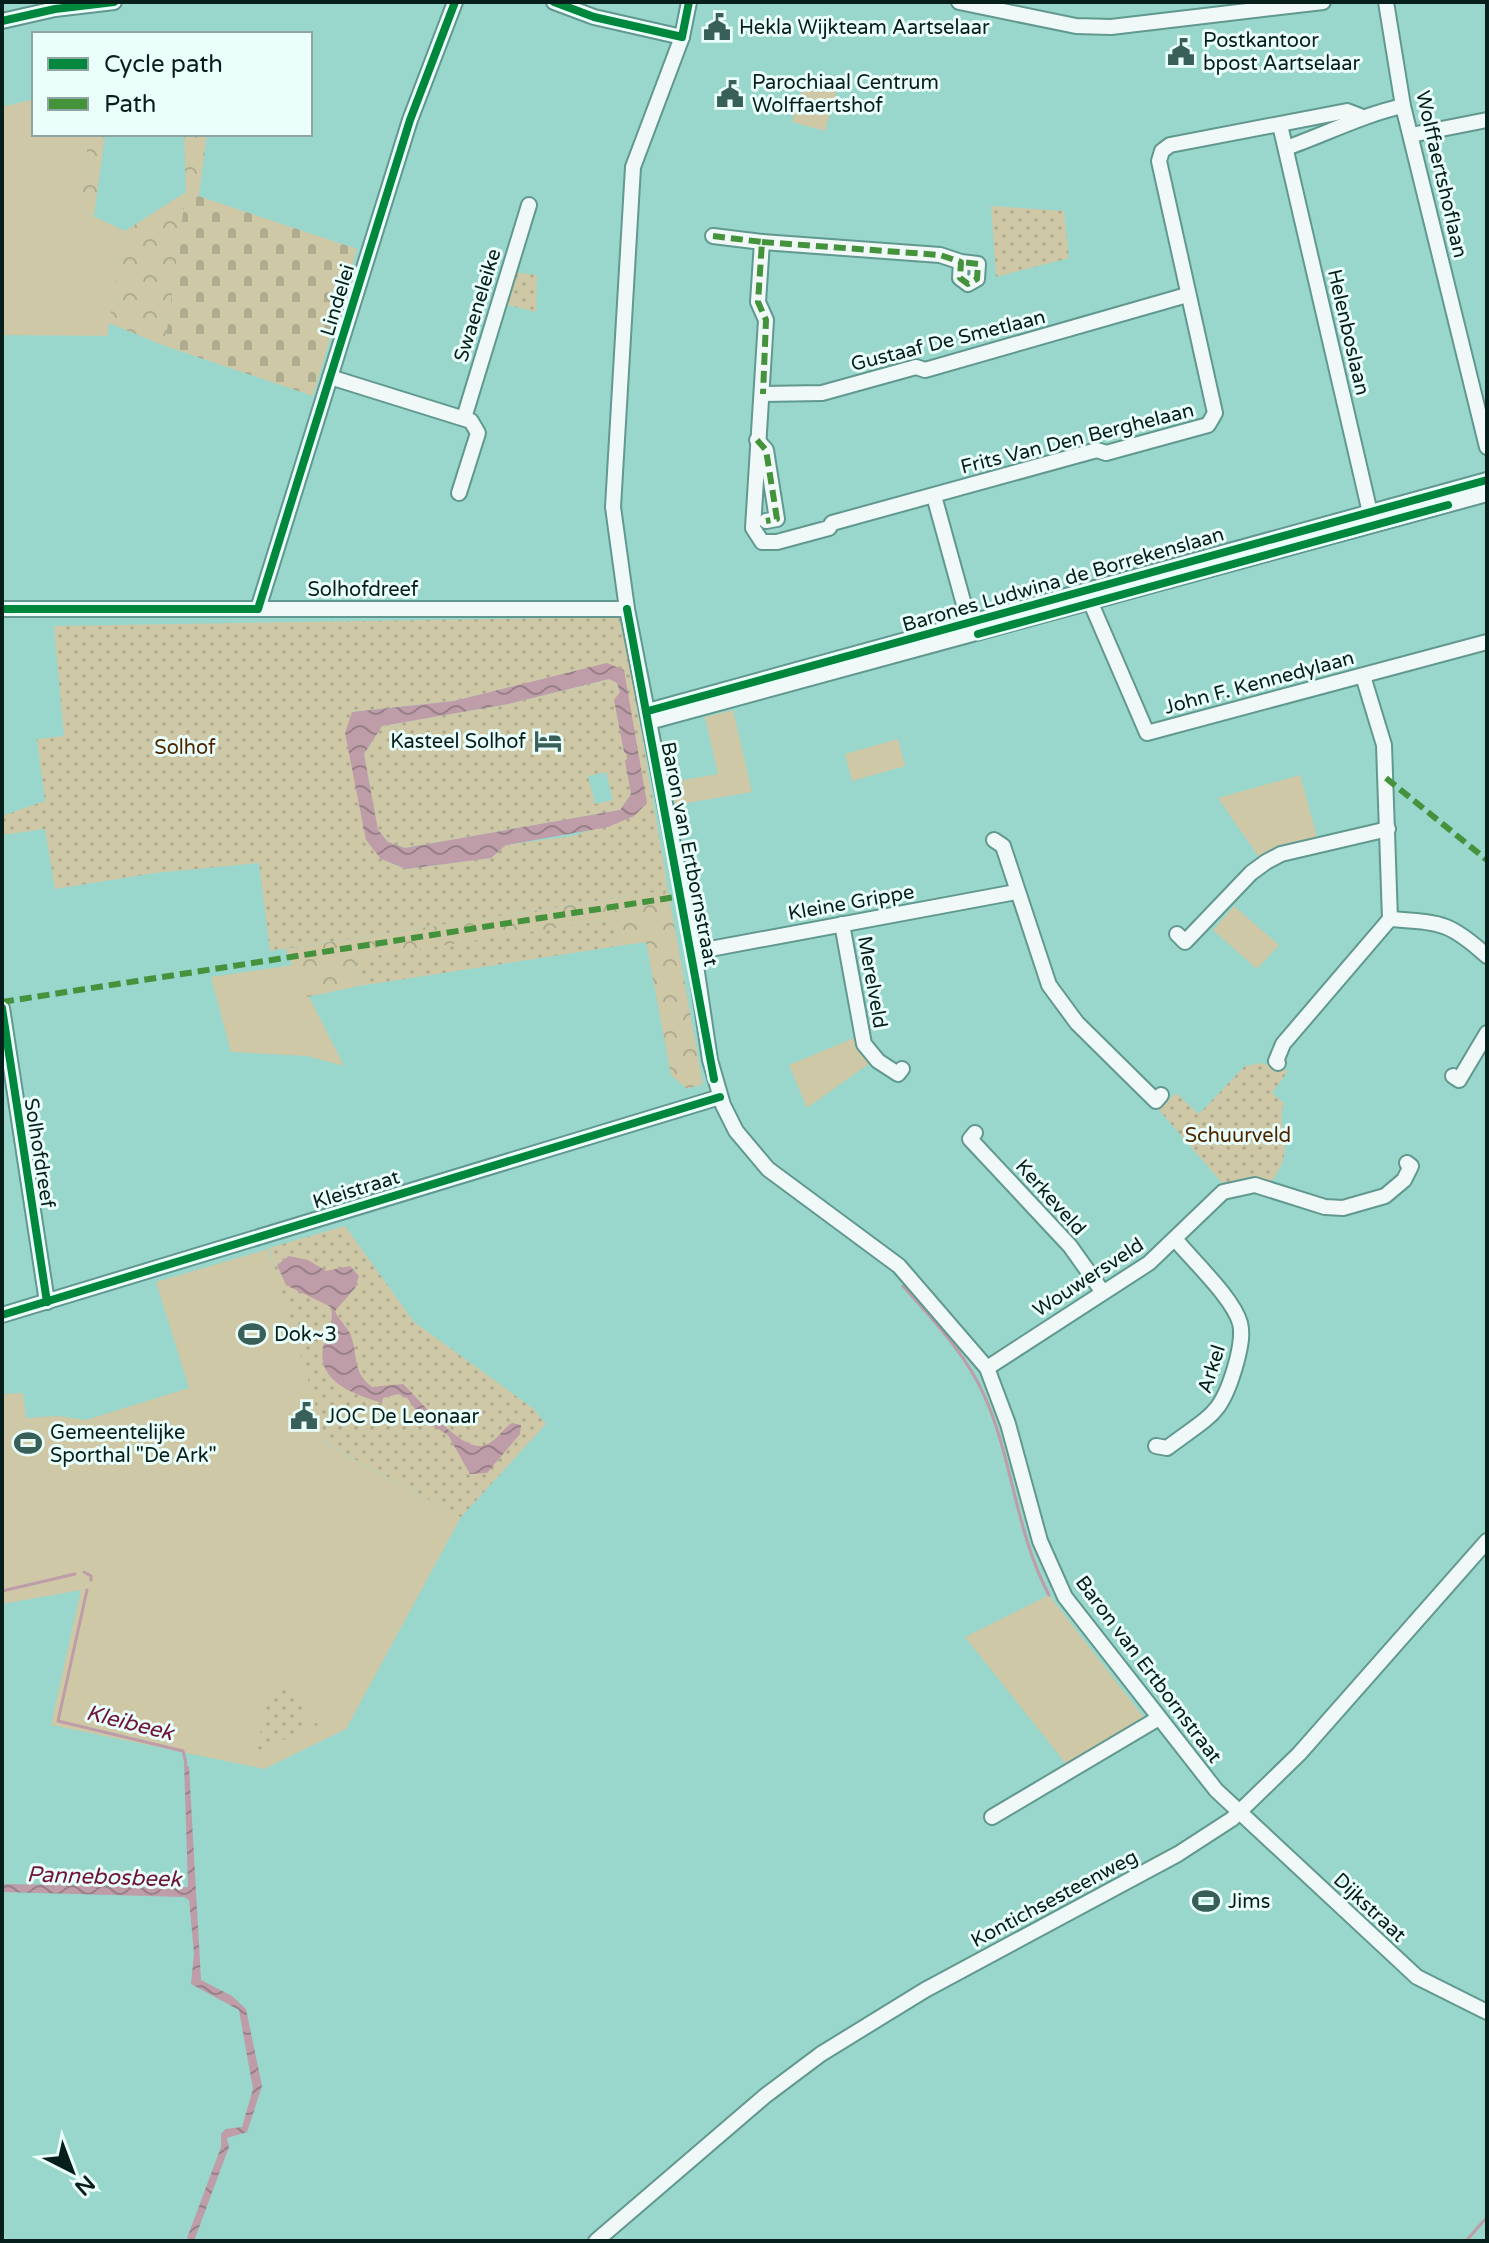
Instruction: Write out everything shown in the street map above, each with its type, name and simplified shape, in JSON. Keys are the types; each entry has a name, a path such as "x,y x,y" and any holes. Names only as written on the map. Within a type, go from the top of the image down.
{"street":[{"path":"2,21 55,9 114,2"},
{"name":"Lindelei","path":"258,609 410,120 455,2"},
{"path":"554,2 594,17 682,37"},
{"name":"Baron van Ertbornstraat","path":"689,2 682,37 633,167 613,507 627,609 694,952 710,1060 720,1097 736,1131 768,1169 899,1266 987,1368 1008,1424 1040,1541 1065,1597 1239,1814"},
{"path":"959,2 1006,6 1076,26 1111,27 1323,2"},
{"name":"Wolffaertshoflaan","path":"1386,2 1403,106 1487,447"},
{"path":"1286,148 1349,125 1360,116 1403,106"},
{"path":"1280,125 1347,111 1360,116"},
{"path":"1411,135 1487,120"},
{"name":"Helenboslaan","path":"1280,125 1371,518"},
{"name":"Frits Van Den Berghelaan","path":"762,242 758,302 766,320 753,528 762,542 777,542 829,528 832,523 1097,450 1106,453 1208,425 1215,413 1159,161 1162,151 1170,145 1280,125"},
{"name":"Swaeneleike","path":"464,418 529,205"},
{"path":"713,236 940,255 961,262"},
{"name":"Gustaaf De Smetlaan","path":"763,394 809,394 916,367 925,370 1187,295"},
{"path":"330,377 471,421 478,433 459,493"},
{"name":"Frits Van Den Berghelaan","path":"757,440 766,450 777,519 766,521"},
{"name":"Barones Ludwina de Borrekenslaan","path":"649,717 1371,518 1487,480"},
{"name":"Barones Ludwina de Borrekenslaan","path":"1371,518 1487,494"},
{"path":"934,496 971,629"},
{"name":"John F. Kennedylaan","path":"1088,596 1147,733 1487,642"},
{"name":"Solhofdreef","path":"2,609 627,609"},
{"path":"1278,1063 1276,1061 1283,1044 1390,919 1384,745 1363,676"},
{"path":"1177,934 1185,942 1251,873 1281,854 1388,829"},
{"path":"994,840 1003,846 1049,985 1061,1005 1156,1101 1161,1095"},
{"name":"Kleine Grippe","path":"694,952 1016,892"},
{"path":"1390,919 1442,923 1460,932 1487,956"},
{"name":"Merelveld","path":"842,924 864,1044 878,1061 898,1074 902,1069"},
{"name":"Solhofdreef","path":"2,1008 47,1302"},
{"path":"1453,1076 1459,1080 1487,1033"},
{"name":"Kleistraat","path":"2,1315 720,1097"},
{"name":"Kerkeveld","path":"975,1133 970,1139 1070,1246 1102,1291"},
{"name":"Wouwersveld","path":"987,1368 1149,1263 1223,1192 1255,1185 1325,1207 1343,1208 1385,1196 1404,1180 1411,1166 1407,1163"},
{"name":"Arkel","path":"1156,1446 1167,1448 1219,1409 1227,1395 1241,1344 1241,1324 1234,1309 1176,1240"},
{"name":"Kontichsesteenweg","path":"596,2241 765,2096 821,2054 925,1990 1178,1854 1239,1814 1299,1754 1487,1541"},
{"path":"992,1817 1159,1718"},
{"name":"Dijkstraat","path":"1239,1814 1417,1977 1487,2012"}],"green space":[{"path":"804,81 837,90 825,131 792,122"},
{"path":"32,100 32,136 89,136 80,210 125,231 107,336 2,335 2,107"},
{"path":"89,136 105,136 94,216 80,210"},
{"path":"184,136 207,136 199,196 186,193 165,346 109,323 125,231 186,192"},
{"path":"186,192 357,249 313,396 165,346"},
{"path":"991,206 1064,211 1069,258 996,277"},
{"path":"514,272 537,275 536,312 504,304"},
{"name":"Solhof","path":"622,617 668,890 270,951 259,863 155,873 55,889 45,829 2,835 2,816 45,801 37,739 64,736 54,626","holes":["624,670 634,816 573,836 506,845 491,858 406,869 381,859 352,712 454,701"]},
{"path":"610,679 617,683 630,756 625,761 631,794 620,810 405,848 388,842 378,830 364,754 382,726 508,704","holes":["606,772 613,800 595,804 588,776"]},
{"path":"733,710 752,792 675,805 671,782 718,774 705,717"},
{"path":"898,739 905,766 852,781 845,754"},
{"path":"1300,775 1317,837 1258,856 1218,798"},
{"path":"668,890 703,1084 687,1089 671,1075 646,942 618,946 614,919 355,960 359,986 307,997 285,949"},
{"path":"1234,906 1279,945 1257,969 1213,930"},
{"path":"614,919 618,946 359,986 355,959"},
{"path":"293,965 344,1066 307,1056 231,1052 211,977"},
{"path":"854,1038 870,1063 807,1108 789,1065"},
{"name":"Schuurveld","path":"1262,1063 1288,1071 1272,1093 1284,1103 1284,1157 1272,1181 1248,1177 1224,1185 1159,1110 1176,1093 1199,1114 1245,1066"},
{"path":"345,1226 414,1322 534,1409 546,1424 461,1517 327,1444 269,1248"},
{"path":"268,1249 318,1390 326,1444 461,1517 346,1729 264,1769 51,1725 81,1590 2,1604 2,1394 23,1393 26,1418 58,1416 86,1420 189,1388 156,1282"},
{"path":"1049,1595 1149,1724 1071,1770 965,1637"},
{"path":"284,1686 307,1698 300,1713 319,1725 256,1751 268,1701"}],"water":[{"path":"607,663 624,670 647,803 634,816 608,827 506,845 491,858 406,869 381,859 366,840 345,733 352,712 454,701","holes":["609,679 617,683 620,692 614,700 624,752 629,756 625,761 631,794 620,810 405,848 388,842 378,830 364,754 382,726 508,704"]},
{"path":"289,1256 308,1260 326,1271 350,1266 359,1276 355,1288 335,1311 351,1335 359,1371 372,1387 403,1384 455,1435 478,1446 492,1442 512,1423 521,1425 520,1434 487,1473 470,1474 448,1435 423,1420 407,1398 398,1394 383,1398 382,1403 348,1390 330,1377 322,1357 331,1322 331,1307 286,1285 277,1265"},
{"path":"184,1761 189,1767 201,1980 232,1996 246,2009 262,2086 247,2132 227,2138 229,2147 194,2241 186,2241 221,2147 221,2134 226,2129 242,2127 253,2089 239,2010 191,1984 194,1953 189,1900 184,1897 2,1892 2,1884 188,1887"}],"waterway":[{"path":"903,1286 937,1324 977,1380 994,1419 1029,1546 1049,1595"},
{"name":"Kleibeek","path":"84,1572 91,1576 91,1580"},
{"name":"Kleibeek","path":"2,1591 75,1574"},
{"name":"Kleibeek","path":"87,1590 58,1721 183,1751 186,1763"},
{"path":"1466,2241 1487,2217"}],"marked path":[{"path":"713,236 762,242 758,302 766,320 763,394"},
{"path":"762,242 940,255 961,262 960,278 968,284 977,279 978,264 961,262"},
{"path":"757,440 766,450 777,519 766,521"},
{"path":"1386,778 1487,860"},
{"path":"2,1002 682,896"}],"cycle path":[{"path":"2,21 55,9 114,2"},
{"path":"2,609 258,609 410,120 455,2"},
{"path":"554,2 594,17 682,37 689,2"},
{"path":"648,711 1487,480"},
{"path":"978,634 1448,505"},
{"path":"627,609 714,1079"},
{"path":"2,1008 47,1302"},
{"path":"2,1315 720,1097"}],"place":[{"name":"Hekla Wijkteam Aartselaar","path":"717,27"},
{"name":"Postkantoor bpost Aartselaar","path":"1181,52"},
{"name":"Parochiaal Centrum Wolffaertshof","path":"730,94"},
{"name":"Kasteel Solhof","path":"548,741"},
{"name":"Dok~3","path":"252,1334"},
{"name":"JOC De Leonaar","path":"304,1416"},
{"name":"Gemeentelijke Sporthal \"De Ark\"","path":"28,1443"},
{"name":"Jims","path":"1206,1901"}],"water label":[{"name":"Pannebosbeek","path":"104,1876"}]}
